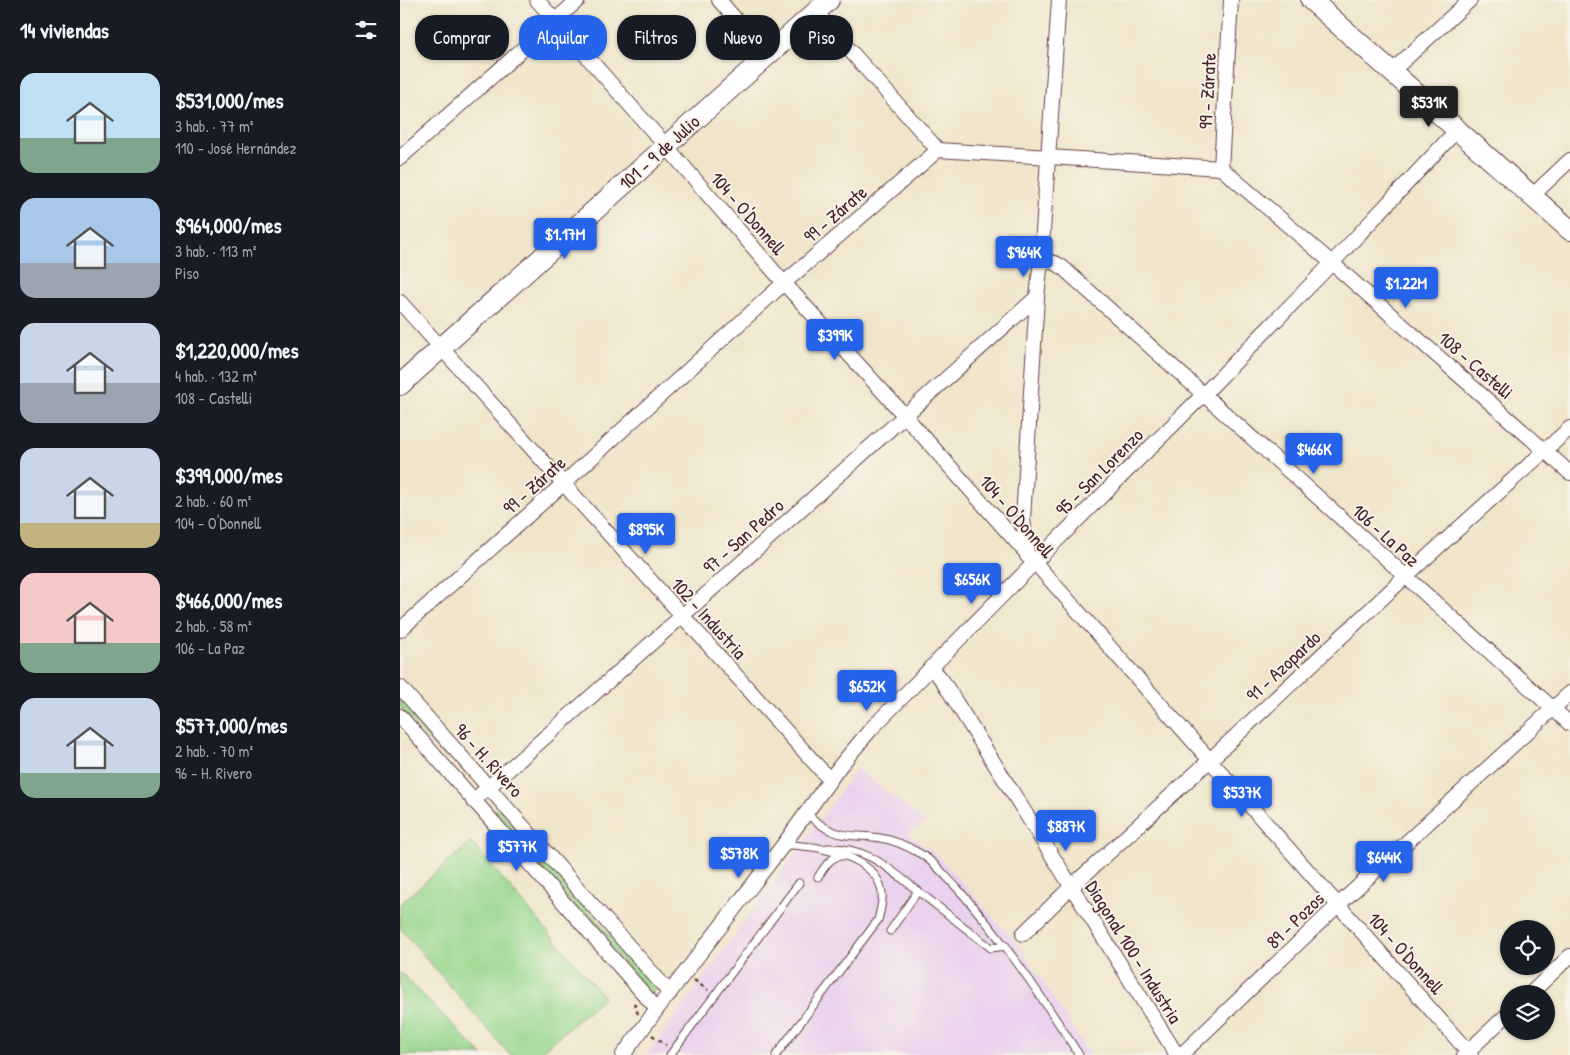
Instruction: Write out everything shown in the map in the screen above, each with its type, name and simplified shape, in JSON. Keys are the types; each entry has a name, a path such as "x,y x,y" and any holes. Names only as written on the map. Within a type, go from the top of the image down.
{"street":[{"name":"104 - O'Donnell","path":"537,0 550,15"},
{"path":"562,15 578,0"},
{"path":"719,0 732,15"},
{"path":"1030,560 1023,519 1059,0"},
{"name":"99 - Zárate","path":"1221,168 1231,0"},
{"path":"1311,0 1570,230"},
{"path":"1392,71 1470,0"},
{"path":"823,6 938,150 1221,168"},
{"name":"101 - 9 de Julio","path":"780,44 823,6"},
{"path":"400,158 519,53"},
{"name":"104 - O'Donnell","path":"590,60 784,283 1210,760 1468,1054"},
{"name":"101 - 9 de Julio","path":"400,385 762,60"},
{"name":"95 - San Lorenzo","path":"623,1055 807,814 830,780 871,729 1030,560 1204,394 1332,263 1457,130"},
{"name":"99 - Zárate","path":"400,630 784,283 938,150"},
{"path":"1532,196 1570,160"},
{"name":"108 - Castelli","path":"1221,168 1332,263 1570,473"},
{"name":"106 - La Paz","path":"1041,260 1055,263 1062,267 1570,724"},
{"name":"97 - San Pedro","path":"474,801 1037,296"},
{"name":"102 - Industria","path":"400,302 830,780"},
{"name":"91 - Azopardo","path":"1022,934 1405,577 1570,428"},
{"name":"Diagonal 100 - Industria","path":"931,667 942,680 1177,1055"},
{"name":"96 - H. Rivero","path":"400,687 670,993"},
{"name":"89 - Pozos","path":"1181,1055 1338,905 1570,693"},
{"name":"96 - H. Rivero","path":"400,716 657,1009"},
{"path":"1539,985 1570,956"},
{"path":"1468,1054 1500,1022"}],"lane":[{"path":"807,814 831,831 847,835 881,838 901,843 921,854 939,869 1006,946 1043,998 1079,1055"},
{"path":"784,844 854,850 868,855 991,948 1006,946"},
{"path":"776,1055 878,920 882,894 879,880 859,861 823,848"},
{"path":"818,877 832,859 838,856 848,856"},
{"path":"672,1052 799,883"},
{"path":"890,931 918,891"}],"path":[{"path":"685,973 715,995"},
{"path":"648,1033 672,1052"}],"shaded area":[{"path":"857,769 925,822 907,833 939,857 1021,948 1090,1055 647,1055"}],"green space":[{"path":"400,695 470,778 454,760 443,756 400,707"},
{"path":"496,809 500,810 654,986 655,990 652,993 649,992 495,815 494,811"},
{"path":"471,842 604,997 537,1055 510,1055 400,928 400,904"},
{"path":"400,972 482,1055 400,1055"}]}
